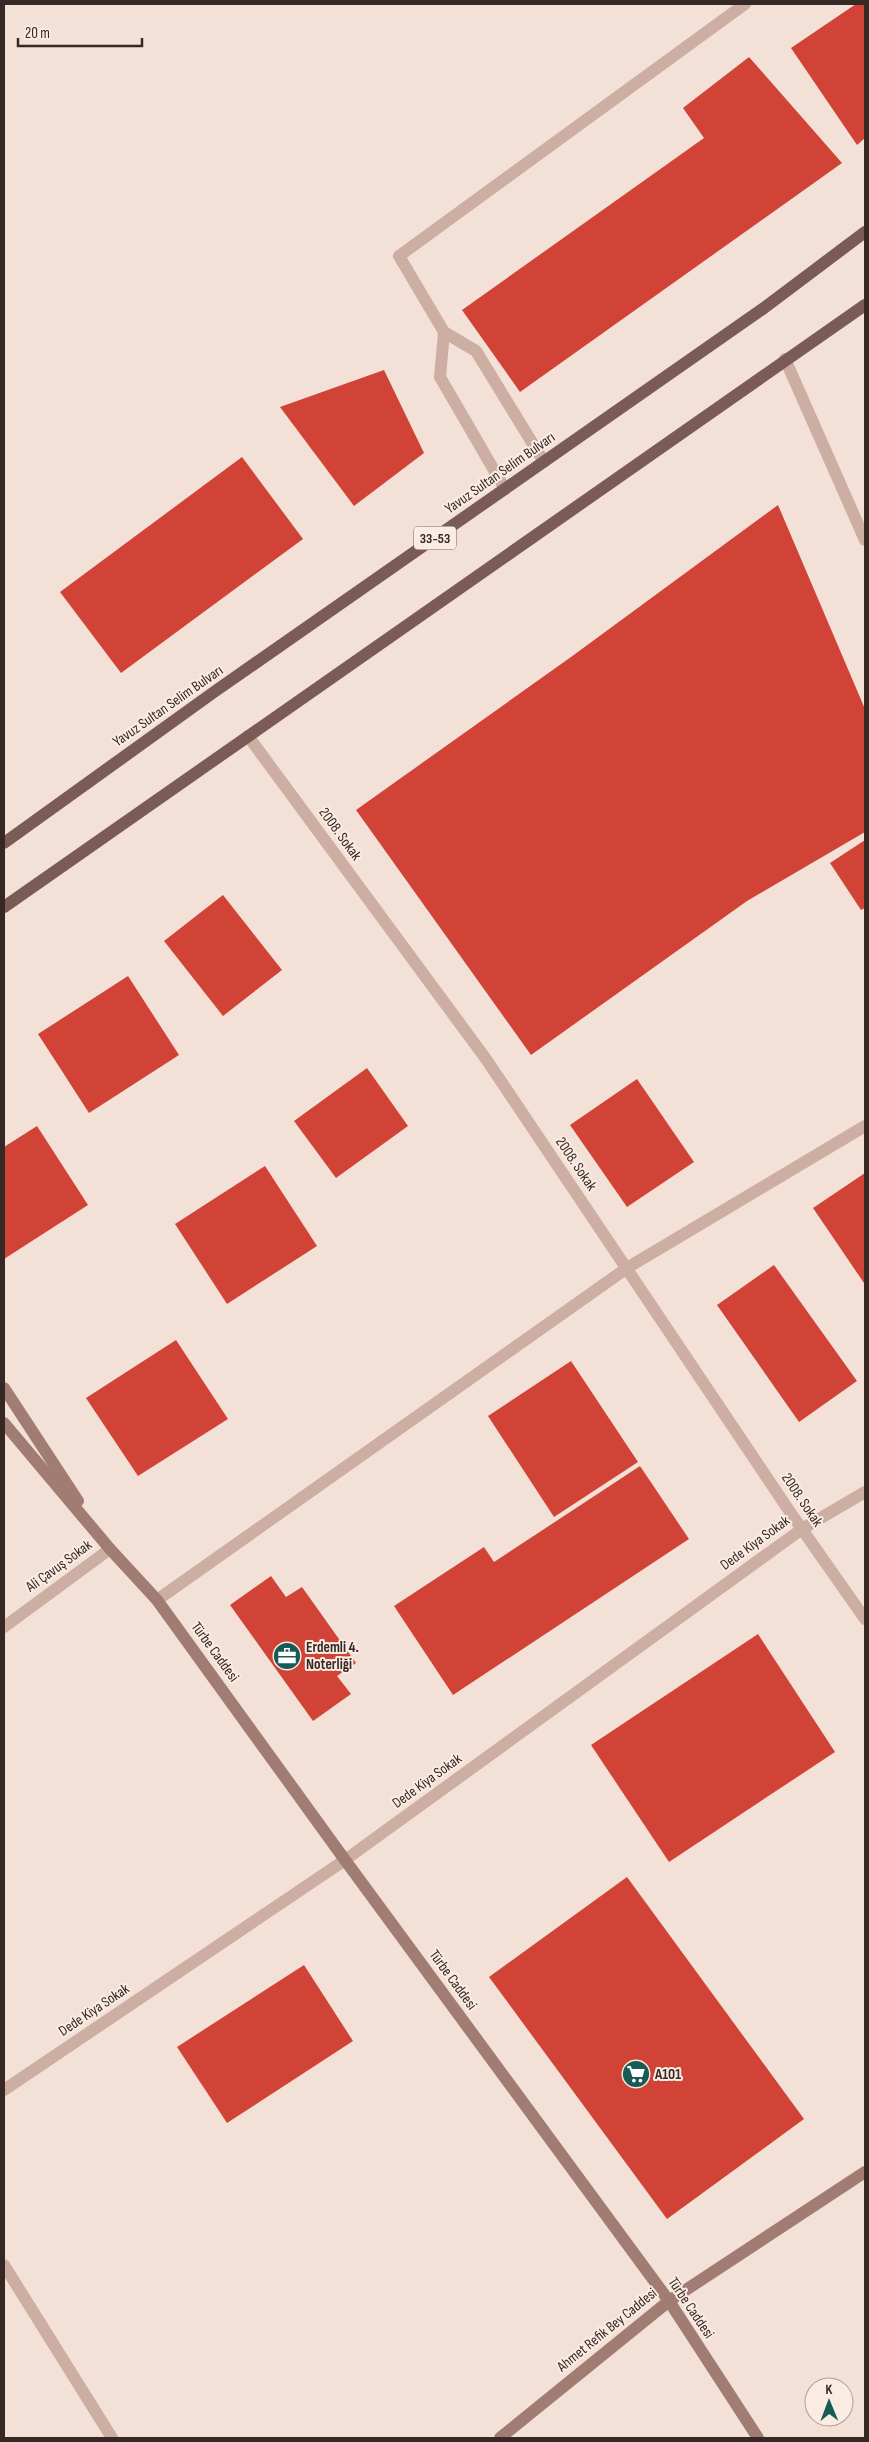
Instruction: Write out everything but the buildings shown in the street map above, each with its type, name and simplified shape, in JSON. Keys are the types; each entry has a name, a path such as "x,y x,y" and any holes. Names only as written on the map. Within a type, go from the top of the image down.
{"main road":[{"name":"Yavuz Sultan Selim Bulvarı","path":"4,843 764,308 865,232"},
{"path":"4,907 785,359 865,305"}],"street":[{"path":"544,462 476,351 444,332 399,256 745,4"},
{"path":"444,332 440,377 506,489"},
{"path":"785,359 865,540"},
{"name":"2008. Sokak","path":"248,736 486,1060 802,1529 865,1619"},
{"path":"158,1600 627,1268 865,1126"},
{"name":"Türbe Caddesi","path":"4,1388 110,1549"},
{"name":"Türbe Caddesi","path":"4,1424 110,1549 158,1600 345,1860 669,2302 758,2438"},
{"name":"Dede Kiya Sokak","path":"4,2090 345,1860 802,1529 865,1492"},
{"name":"Ali Çavuş Sokak","path":"4,1627 110,1549"},
{"name":"Ahmet Refik Bey Caddesi","path":"500,2438 669,2302 865,2172"},
{"path":"4,2265 112,2438"}],"place":[{"name":"Erdemli 4. Noterliği","path":"287,1656"},
{"name":"A101","path":"636,2074"}]}
